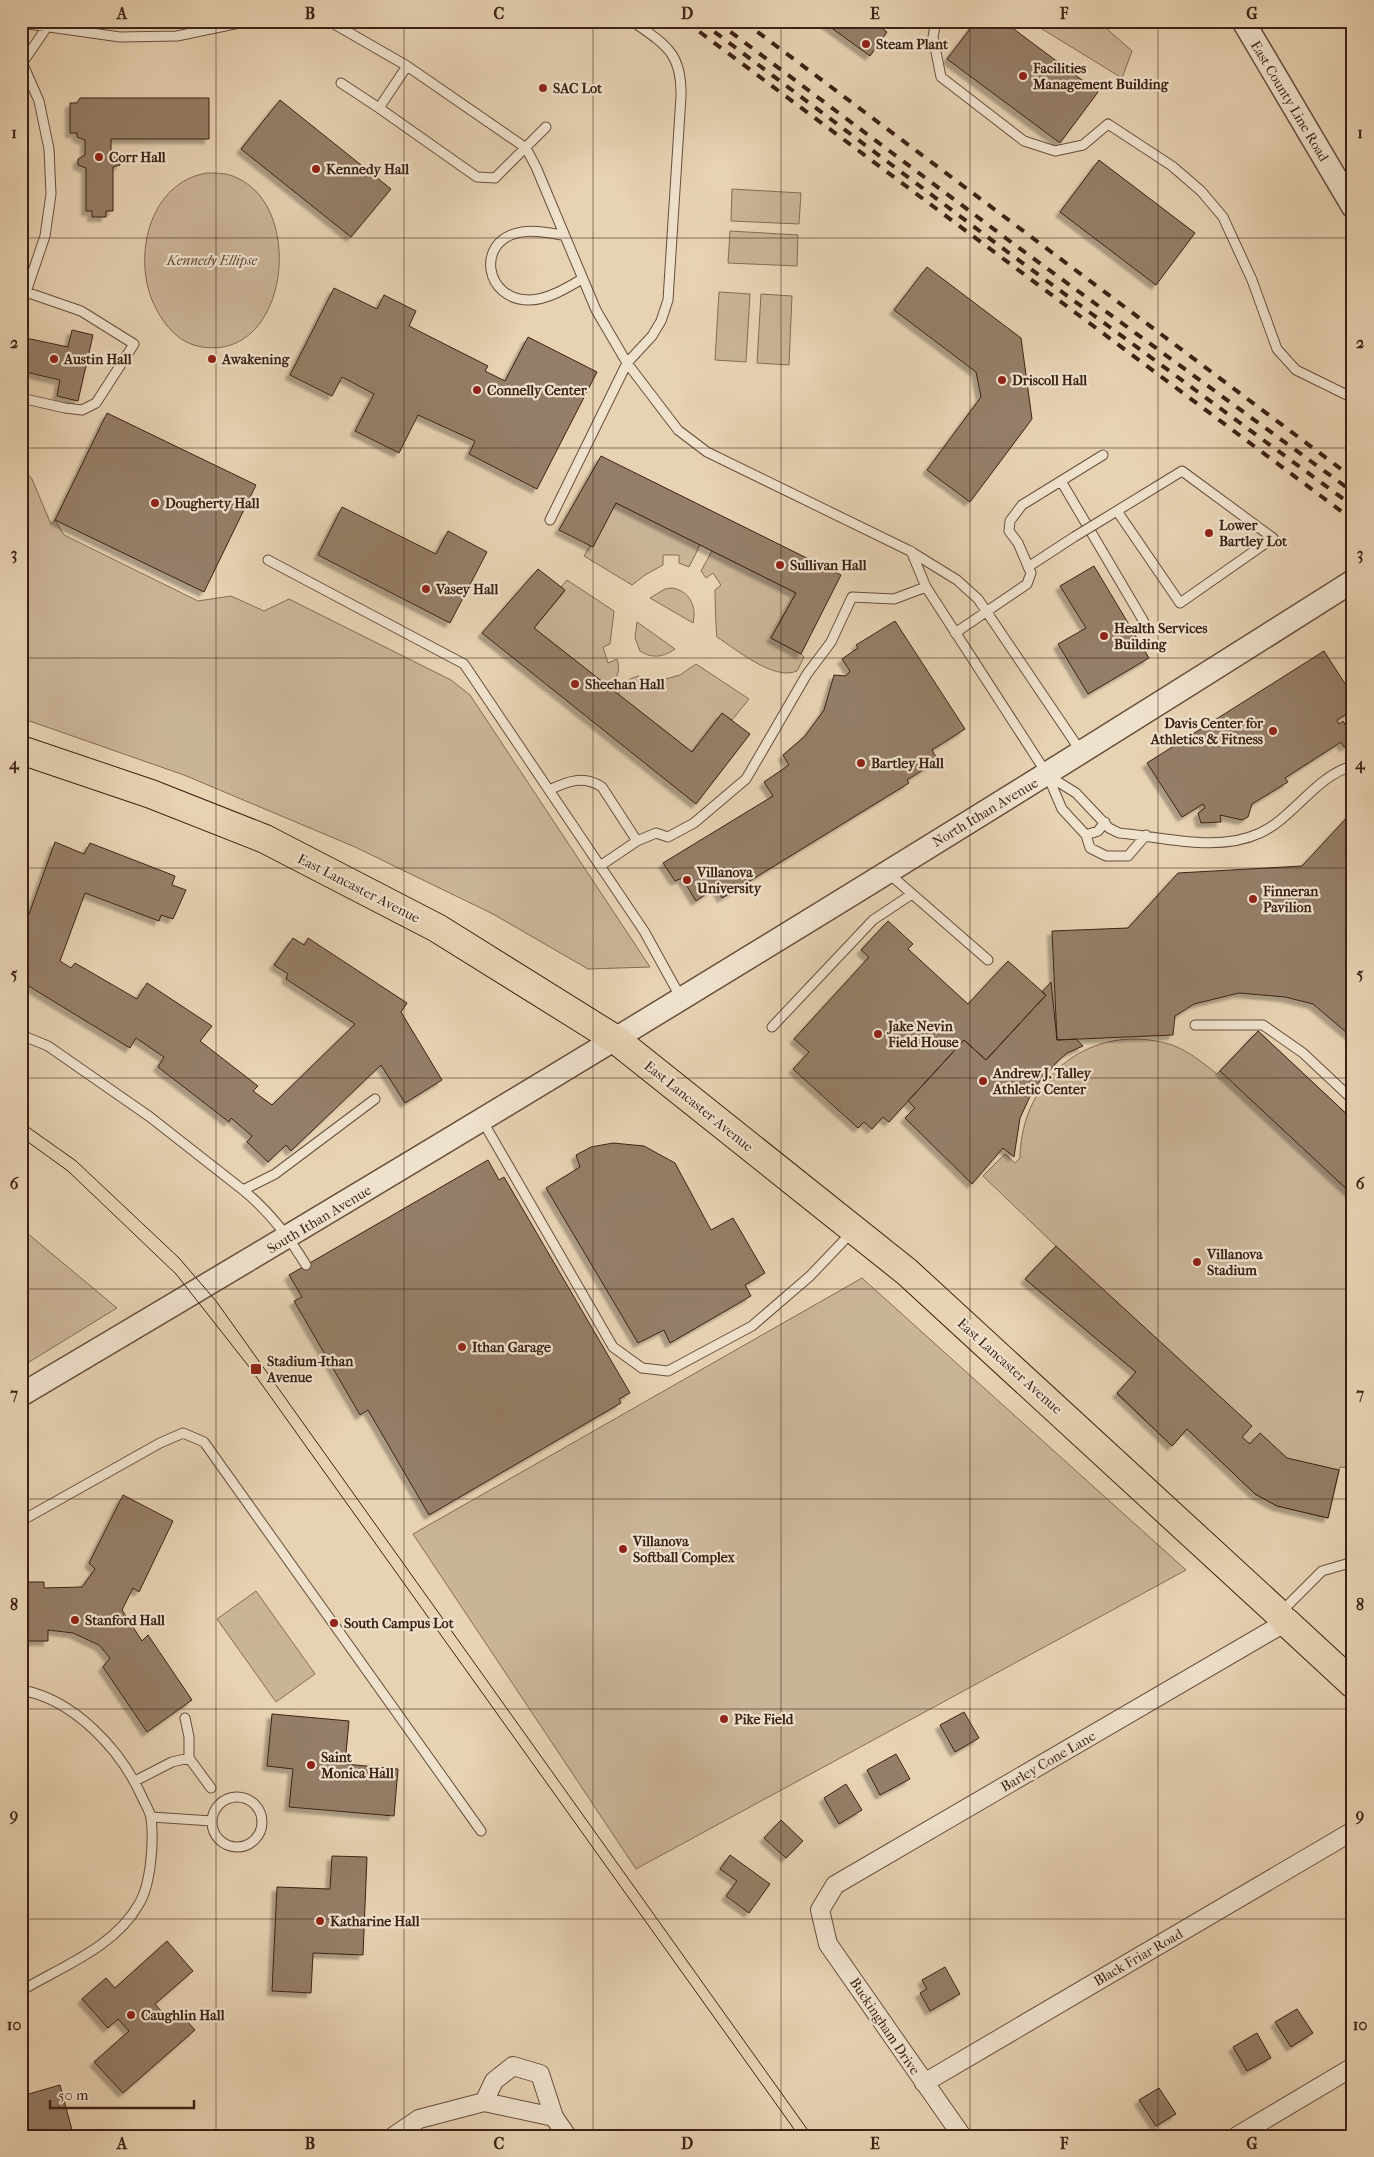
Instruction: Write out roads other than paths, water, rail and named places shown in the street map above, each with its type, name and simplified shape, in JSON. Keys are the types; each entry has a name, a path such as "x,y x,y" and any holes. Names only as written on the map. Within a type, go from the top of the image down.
{"highway":[{"name":"East Lancaster Avenue","path":"21,750 151,794 265,839 437,928 615,1039 914,1279 1353,1684"}],"street":[{"name":"East County Line Road","path":"1243,21 1353,207"},
{"name":"North Ithan Avenue","path":"615,1039 1082,753 1353,580"},
{"name":"South Ithan Avenue","path":"21,1395 289,1237 615,1039"},
{"name":"Barley Cone Lane","path":"820,1910 835,1885 1283,1618"},
{"name":"Black Friar Road","path":"924,2083 1353,1831"},
{"name":"Buckingham Drive","path":"820,1910 828,1944 962,2136"},
{"path":"484,2102 494,2081 513,2066 540,2074 554,2117 567,2136"},
{"path":"1237,2136 1353,2067"},
{"path":"394,2136 419,2119 484,2102 554,2117"}],"lane":[{"path":"21,23 120,37 177,36 249,21"},
{"path":"329,21 407,66 526,148 536,167 563,236 596,310 627,363 678,430 707,452 910,551 957,580 978,599 1082,753"},
{"path":"550,520 627,363 652,336 661,321 668,300 681,82 680,68 675,57 667,47 632,21"},
{"path":"936,21 933,37 941,77 1024,140 1055,151 1083,145 1108,124 1172,166 1201,191 1222,216 1252,280 1278,349 1296,370 1353,398"},
{"path":"21,398 82,410 96,403 134,344 81,312 24,291 45,236 51,194 49,149 41,111 22,61 47,27"},
{"path":"379,108 407,66"},
{"path":"342,83 476,177 495,178 546,127"},
{"path":"563,236 525,232 516,233 503,239 492,257 490,267 493,278 505,294 514,299 530,300 548,295 582,279"},
{"path":"955,633 1027,584 1031,573 1018,543 1009,531 1010,521 1022,505 1103,455"},
{"path":"1028,567 1074,537 1182,471 1273,538 1180,602 1117,511"},
{"path":"1061,481 1147,627"},
{"path":"910,551 926,587 1047,774 1062,809 1086,835 1090,848 1106,856 1128,856 1146,835"},
{"path":"268,560 464,664 644,932 681,998"},
{"path":"600,866 637,841 656,833 668,837 694,823 746,779 807,674 831,642 852,597 894,599 926,587"},
{"path":"1047,774 1076,793 1105,822 1120,833 1190,841 1221,842 1242,840 1262,833 1329,778 1353,766"},
{"path":"549,790 565,782 581,779 594,782 602,787 637,841"},
{"path":"1086,835 1098,831 1105,822"},
{"path":"887,872 988,960"},
{"path":"772,1027 873,920 912,894"},
{"path":"1195,1025 1263,1025 1303,1053 1353,1100"},
{"path":"21,1035 48,1046 150,1117 258,1202 289,1237 306,1265"},
{"path":"243,1190 275,1174 375,1099"},
{"path":"482,1120 613,1347 642,1368 668,1371 752,1326 810,1276 854,1230"},
{"path":"21,1521 160,1443 183,1433 204,1442 481,1832"},
{"path":"1283,1618 1322,1571 1353,1562"},
{"path":"21,1690 30,1691 70,1710 106,1739 135,1781 151,1817 150,1868 139,1904 112,1937 77,1960 51,1973 21,1992"},
{"path":"185,1718 189,1737 189,1758 211,1788"},
{"path":"135,1781 172,1762 189,1758"},
{"path":"238,1796 246,1798 259,1808 263,1824 256,1840 249,1845 232,1847 217,1838 212,1821 217,1806 230,1797 238,1796"},
{"path":"151,1817 212,1821"}],"tram line":[{"path":"21,1122 76,1161 179,1258 216,1301 812,2136"},
{"path":"21,1137 68,1171 176,1274 250,1368 799,2136"}],"railway":[{"path":"685,21 1353,520"},
{"path":"700,21 1009,253 1353,506"},
{"path":"716,21 1015,245 1353,492"},
{"path":"743,21 1353,478"}],"place":[{"name":"Steam Plant","path":"866,44"},
{"name":"Facilities Management Building","path":"1023,76"},
{"name":"SAC Lot","path":"543,88"},
{"name":"Corr Hall","path":"99,157"},
{"name":"Kennedy Hall","path":"316,169"},
{"name":"Austin Hall","path":"54,359"},
{"name":"Awakening","path":"212,359"},
{"name":"Driscoll Hall","path":"1002,380"},
{"name":"Connelly Center","path":"477,390"},
{"name":"Dougherty Hall","path":"155,503"},
{"name":"Lower Bartley Lot","path":"1209,533"},
{"name":"Sullivan Hall","path":"780,565"},
{"name":"Vasey Hall","path":"426,589"},
{"name":"Health Services Building","path":"1104,636"},
{"name":"Sheehan Hall","path":"575,684"},
{"name":"Davis Center for Athletics & Fitness","path":"1273,731"},
{"name":"Bartley Hall","path":"861,763"},
{"name":"Villanova University","path":"687,880"},
{"name":"Finneran Pavilion","path":"1253,899"},
{"name":"Jake Nevin Field House","path":"878,1034"},
{"name":"Andrew J. Talley Athletic Center","path":"983,1081"},
{"name":"Villanova Stadium","path":"1197,1262"},
{"name":"Ithan Garage","path":"462,1347"},
{"name":"Stadium-Ithan Avenue","path":"256,1369"},
{"name":"Villanova Softball Complex","path":"623,1549"},
{"name":"Stanford Hall","path":"75,1620"},
{"name":"South Campus Lot","path":"334,1623"},
{"name":"Pike Field","path":"724,1719"},
{"name":"Saint Monica Hall","path":"311,1765"},
{"name":"Katharine Hall","path":"320,1921"},
{"name":"Caughlin Hall","path":"131,2015"}],"park label":[{"name":"Kennedy Ellipse","path":"212,260"}]}
